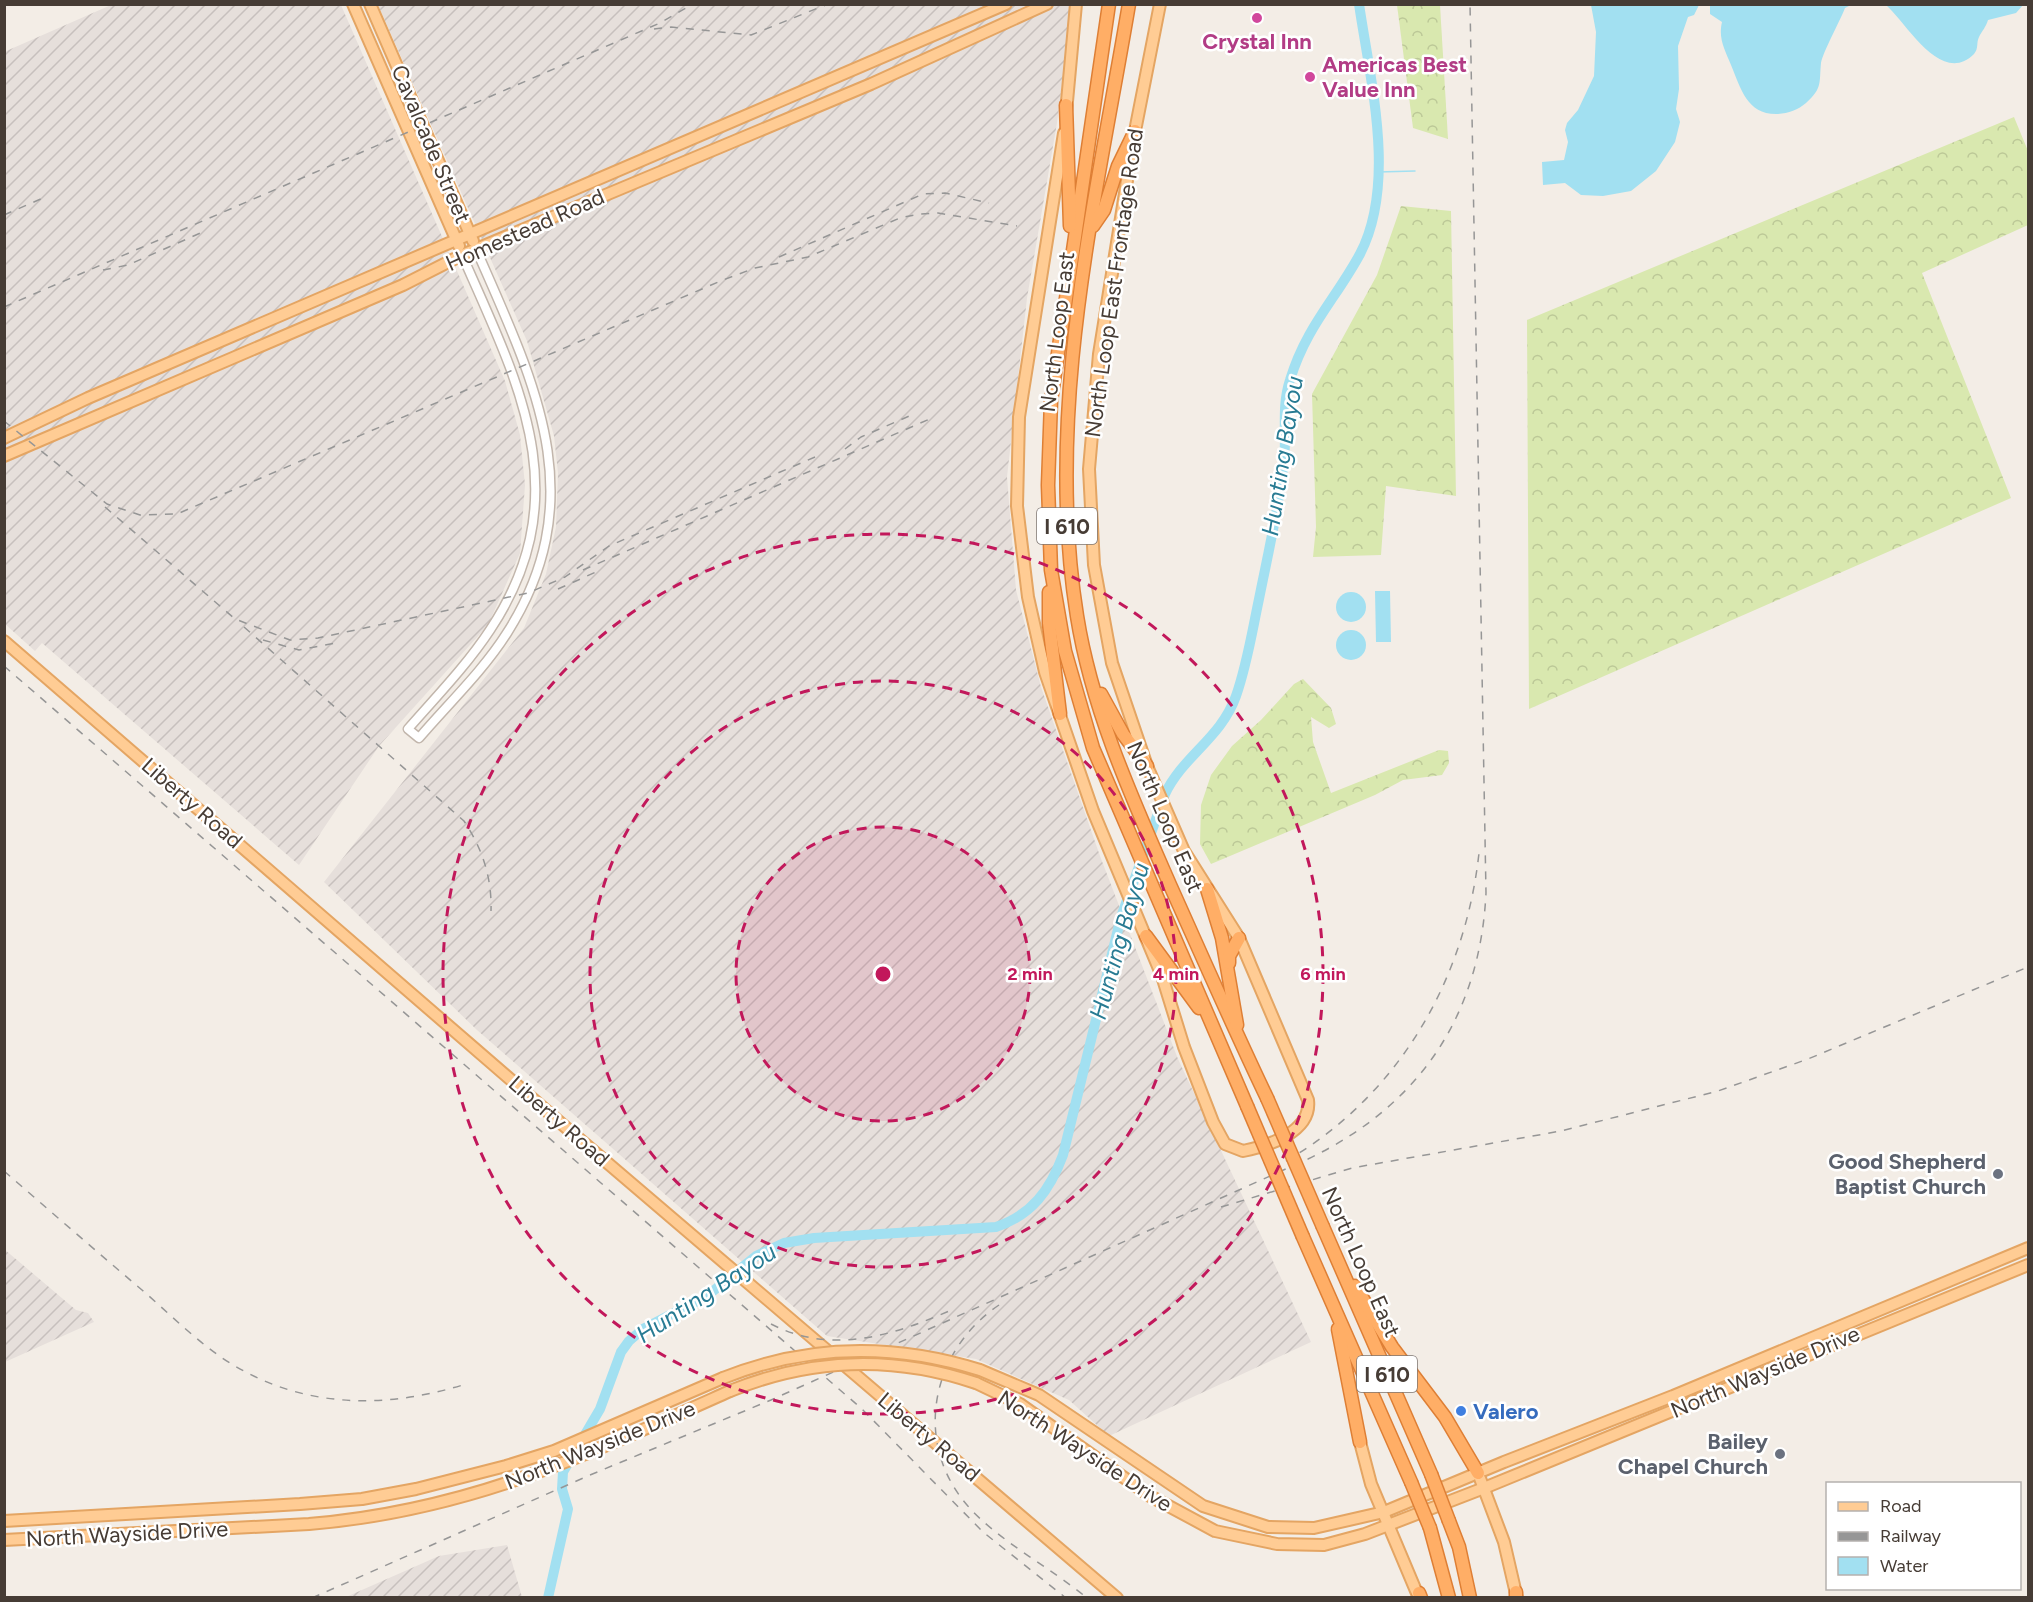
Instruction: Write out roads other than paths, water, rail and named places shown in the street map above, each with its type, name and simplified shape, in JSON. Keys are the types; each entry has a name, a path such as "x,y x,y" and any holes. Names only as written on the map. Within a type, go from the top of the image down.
{"highway":[{"name":"North Loop East","path":"1109,4 1051,401 1048,486 1051,570 1065,651 1092,748 1334,1310 1411,1482 1430,1528 1449,1598"},
{"name":"North Loop East","path":"1129,4 1091,229 1070,378 1065,444 1066,519 1077,618 1105,730 1139,814 1267,1098 1431,1474 1459,1547 1470,1598"},
{"path":"1066,105 1071,258"},
{"path":"1091,229 1104,210 1118,166 1135,131"},
{"path":"1051,570 1048,611 1060,714"},
{"path":"1089,670 1123,734 1147,766"},
{"path":"1207,889 1217,917 1229,970 1240,1042"},
{"path":"1146,936 1212,1027"},
{"path":"1229,970 1229,956 1239,938"},
{"path":"1344,1275 1359,1290 1392,1347 1445,1417 1478,1473"},
{"path":"1334,1310 1360,1442"}],"main road":[{"name":"Cavalcade Street","path":"353,4 462,255"},
{"name":"Cavalcade Street","path":"370,4 476,249"},
{"name":"Homestead Road","path":"4,438 88,398 1006,4"},
{"name":"Homestead Road","path":"4,456 361,303 462,255 871,84 1047,4"},
{"name":"North Loop East Frontage Road","path":"1076,4 1066,105 1019,417 1016,461 1018,534 1045,672 1093,811 1120,881 1146,936 1213,1122 1225,1144 1243,1151 1295,1130 1303,1123 1309,1107 1306,1094 1239,938 1189,860 1147,766 1112,663 1094,566 1089,511 1089,469 1099,354 1135,131 1160,4"},
{"path":"946,29 952,46"},
{"path":"862,66 871,84"},
{"path":"741,117 750,134"},
{"path":"672,148 678,163"},
{"path":"570,193 578,207"},
{"path":"354,285 361,303"},
{"path":"289,313 297,331"},
{"path":"174,361 182,380"},
{"path":"88,398 97,417"},
{"name":"Liberty Road","path":"4,641 748,1284 1117,1598"},
{"name":"North Wayside Drive","path":"4,1521 362,1499 438,1484 507,1467 554,1451 723,1378 779,1359 855,1349 912,1354 980,1370 1039,1395 1203,1506 1231,1517 1268,1527 1314,1528 1384,1512 1673,1396 2028,1248"},
{"name":"North Wayside Drive","path":"4,1540 198,1531 357,1520 475,1494 542,1473 730,1391 787,1371 844,1363 917,1367 976,1383 1020,1404 1150,1496 1215,1531 1277,1544 1324,1545 1389,1525 1484,1488 2028,1265"},
{"path":"1360,1442 1371,1484 1420,1596"},
{"path":"1478,1473 1504,1542 1516,1596"},
{"path":"197,1510 198,1531"}],"street":[{"name":"Cavalcade Street","path":"462,255 522,397 532,439 535,478 532,524 517,579 498,617 480,645 408,729 419,738 506,634 534,578 546,526 550,482 545,425 518,345 476,249"},
{"path":"504,351 518,345"},
{"path":"532,524 546,526"}],"water":[{"path":"1710,4 1851,5 1845,8 1825,52 1815,93 1799,108 1776,114 1758,110 1746,98 1723,44 1722,22 1710,14"},
{"path":"1591,5 1699,5 1694,15 1688,17 1678,46 1679,89 1676,109 1680,122 1675,142 1656,171 1631,191 1603,196 1581,195 1565,183 1543,185 1542,162 1564,160 1568,142 1565,130 1567,123 1578,110 1594,76 1596,32"},
{"path":"1886,5 2023,5 2016,13 1988,20 1979,37 1974,54 1962,62 1949,63 1925,48"},
{"path":"1375,591 1390,591 1391,642 1376,642"},
{"path":"1351,592 1357,593 1365,601 1365,613 1357,621 1351,622 1345,621 1337,613 1336,607 1337,601 1345,593"},
{"path":"1351,630 1357,631 1365,639 1365,651 1357,659 1351,660 1345,659 1337,651 1336,645 1337,639 1345,631"}],"waterway":[{"name":"Hunting Bayou","path":"548,1598 568,1509 562,1489 563,1472 600,1409 621,1352 629,1341 643,1329 707,1296 756,1256 784,1243 814,1238 996,1227 1009,1222 1020,1216 1038,1200 1058,1168 1121,917 1165,794 1182,769 1221,724 1240,684 1279,496 1285,451 1286,400 1290,380 1304,344 1360,254 1371,226 1377,196 1378,131 1359,4"},
{"path":"1378,172 1415,171"}],"railway":[{"path":"4,307 660,23 693,4"},
{"path":"654,29 671,27 751,35 828,4"},
{"path":"312,1598 590,1475 771,1400 1308,1159 1347,1137 1382,1112 1412,1084 1436,1052 1456,1017 1471,979 1481,938 1486,893 1470,4"},
{"path":"779,257 923,194 945,193 989,203"},
{"path":"4,215 43,198"},
{"path":"4,421 107,504 140,515 177,514 723,280 755,268 808,257 900,218 938,213 1017,226"},
{"path":"103,270 128,265 205,231"},
{"path":"845,449 861,437 914,414"},
{"path":"583,570 932,418"},
{"path":"105,507 235,619 290,640 318,638 528,593 565,577 609,546 815,457"},
{"path":"558,589 596,572"},
{"path":"244,627 464,821 485,863 490,886 491,911"},
{"path":"263,640 299,650 336,643"},
{"path":"4,666 862,1409 983,1532 1066,1598"},
{"path":"1286,1161 1326,1134 1361,1103 1393,1069 1419,1031 1441,990 1459,946 1471,900 1479,853"},
{"path":"1221,1207 1352,1168 1561,1131 1718,1091 1808,1059 2028,967"},
{"path":"4,1171 196,1338 230,1363 258,1378 287,1389 346,1400 406,1398 466,1384"},
{"path":"999,1305 976,1324 958,1346 945,1371 937,1398 935,1425 939,1453 950,1480 979,1518 1087,1598"},
{"path":"771,1324 816,1339 838,1340 883,1334 949,1311"}],"place":[{"name":"Crystal Inn","path":"1257,18"},
{"name":"Americas Best Value Inn","path":"1310,77"},
{"name":"Good Shepherd Baptist Church","path":"1998,1174"},
{"name":"Valero","path":"1461,1411"},
{"name":"Bailey Chapel Church","path":"1780,1454"}]}
